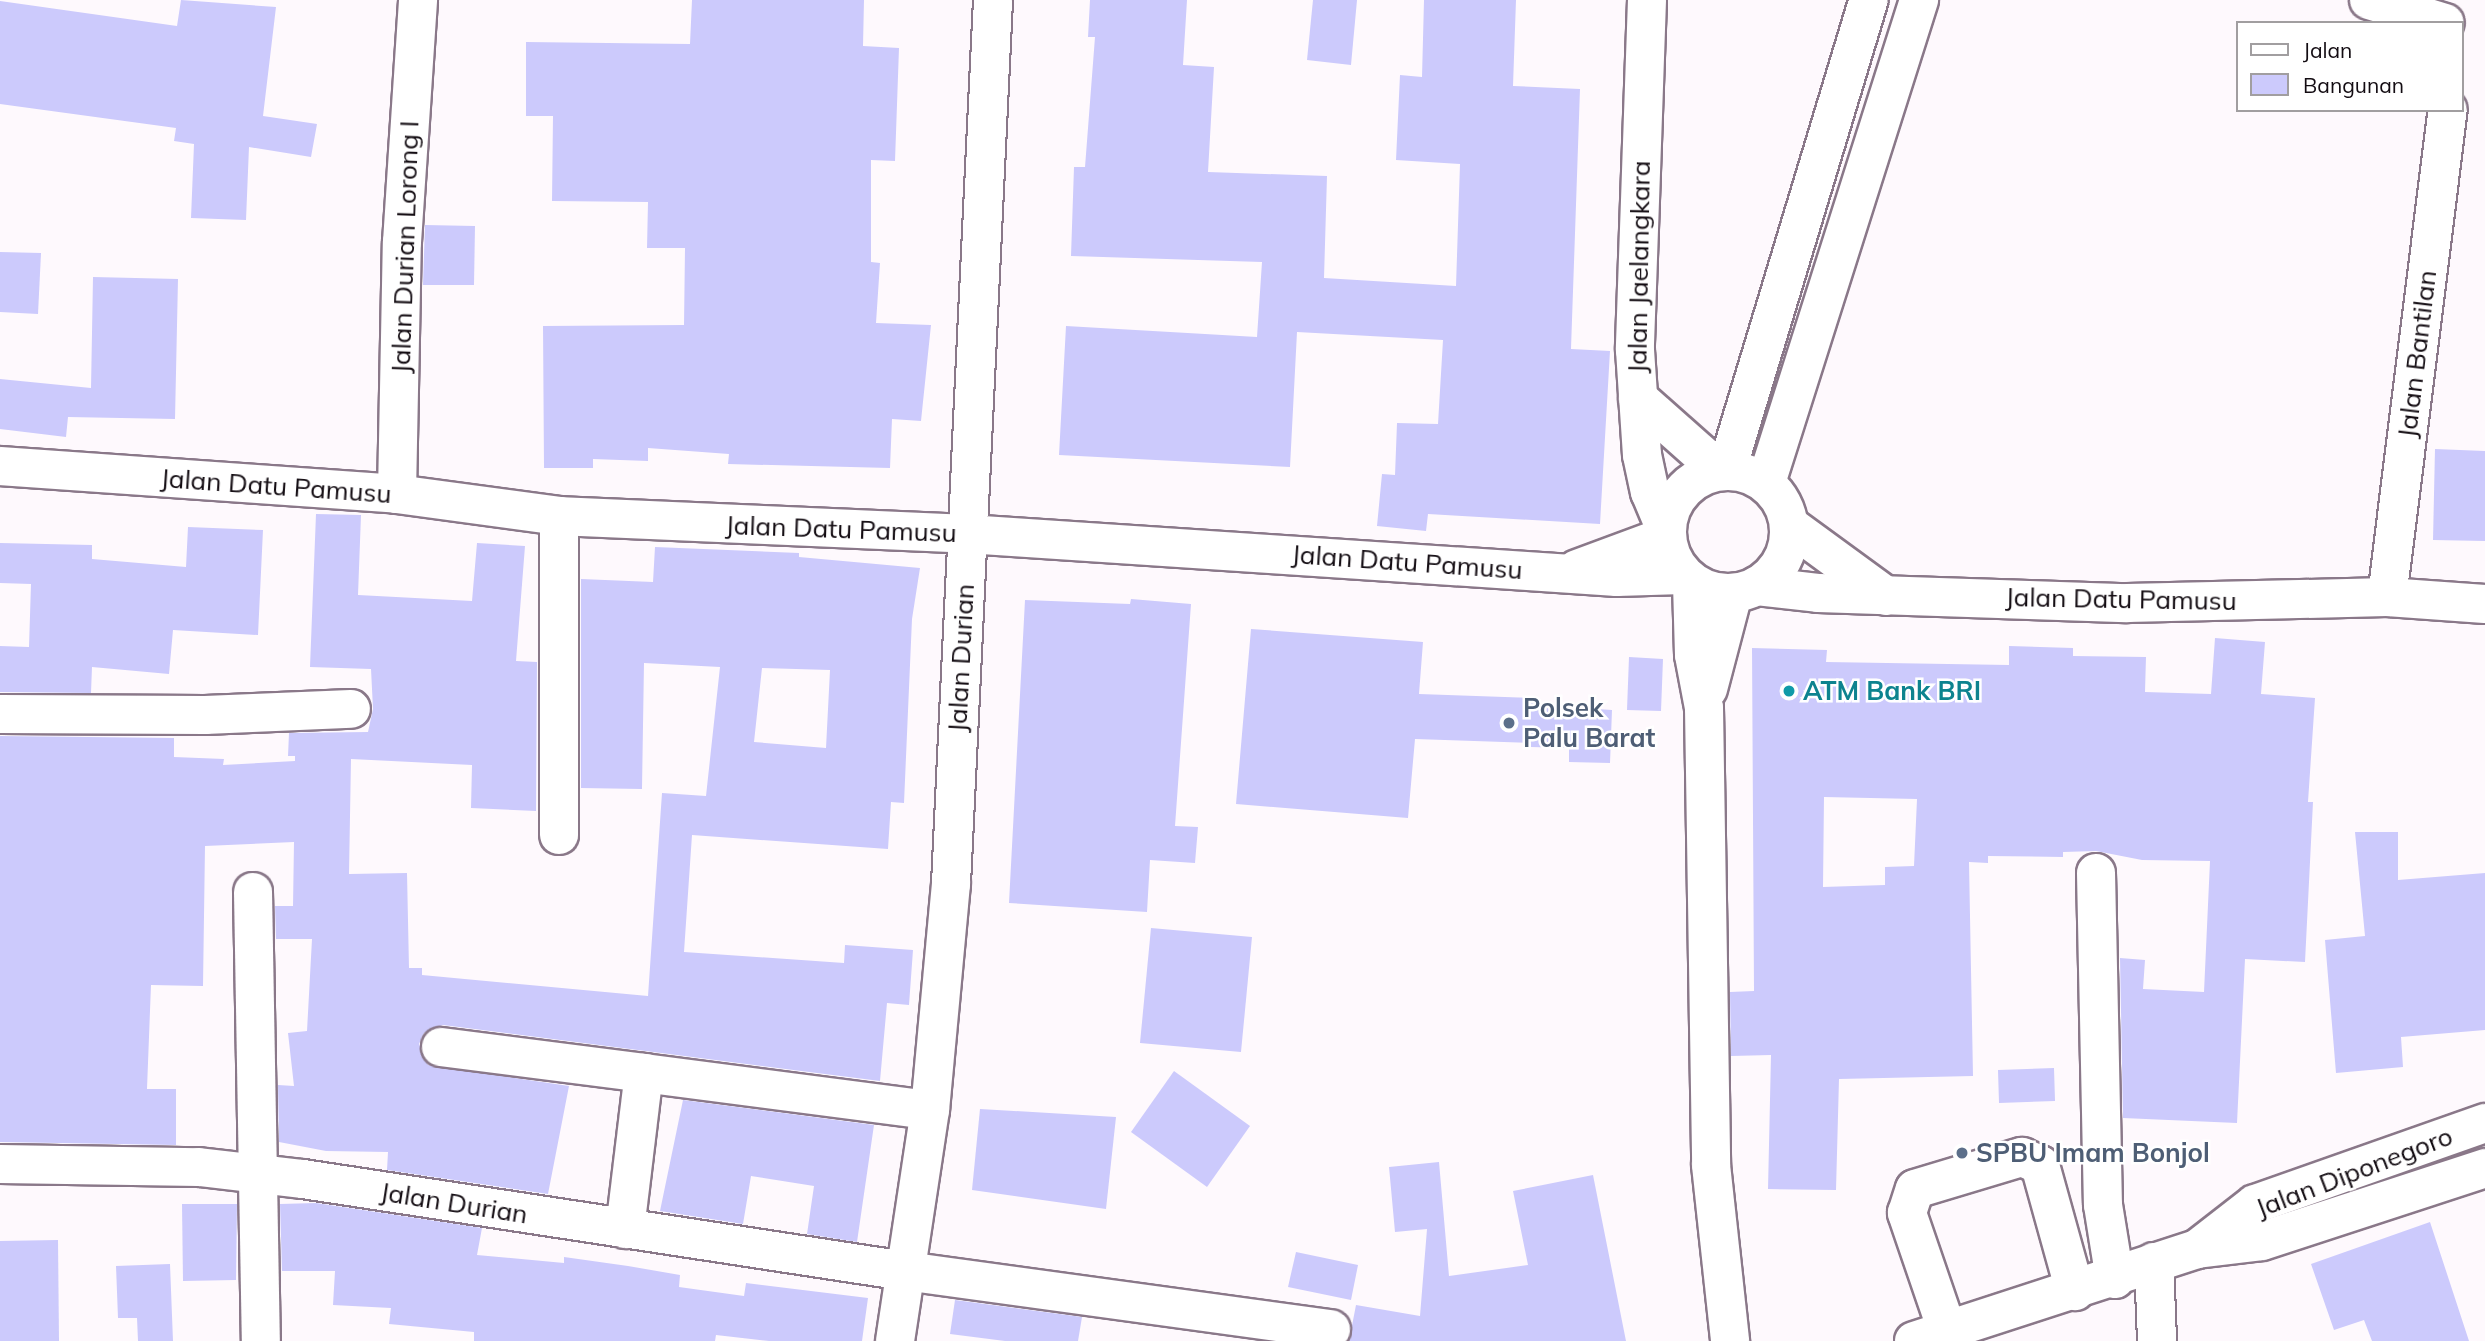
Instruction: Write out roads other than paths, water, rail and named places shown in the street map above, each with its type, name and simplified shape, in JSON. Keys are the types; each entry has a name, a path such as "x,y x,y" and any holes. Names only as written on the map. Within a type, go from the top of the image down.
{"main road":[{"name":"Jalan Durian Lorong I","path":"397,494 402,242 418,0"},
{"name":"Jalan Durian","path":"895,1341 930,1110 951,884 993,0"},
{"name":"Jalan Jaelangkara","path":"1647,0 1635,350 1642,455 1650,492 1666,533"},
{"path":"1723,470 1870,0"},
{"path":"1766,483 1919,0"},
{"path":"2369,0 2438,21"},
{"path":"2459,21 2462,0"},
{"name":"Jalan Bantilan","path":"2387,597 2448,112"},
{"path":"1638,398 1723,470"},
{"name":"Jalan Datu Pamusu","path":"0,466 397,494 559,516 967,534 1688,579"},
{"path":"1723,470 1748,472 1766,483 1782,501 1789,525 1787,550 1776,571 1745,590 1711,592 1688,579 1671,557 1666,533 1679,495 1692,481 1723,470"},
{"path":"559,516 559,835"},
{"path":"1789,525 1886,596"},
{"path":"1568,572 1666,533"},
{"path":"1688,579 1694,655 1704,708 1711,1165 1730,1341"},
{"name":"Jalan Datu Pamusu","path":"1745,590 2127,603 2387,597 2485,604"},
{"path":"1704,708 1745,590"},
{"path":"0,713 205,715 351,709"},
{"path":"2096,873 2103,1205 2115,1279"},
{"path":"253,892 261,1341"},
{"path":"441,1046 930,1110"},
{"path":"625,1229 644,1073"},
{"name":"Jalan Diponegoro","path":"2197,1249 2255,1204 2485,1123"},
{"path":"2075,1291 2040,1165 2022,1157 1915,1189 1907,1213 1930,1336 2115,1279 2154,1262 2197,1249"},
{"name":"Jalan Durian","path":"0,1164 199,1167 256,1173 905,1271"},
{"name":"Jalan Diponegoro","path":"2197,1249 2262,1241 2485,1168"},
{"path":"2154,1262 2157,1341"},
{"path":"905,1271 1331,1329"}],"place":[{"name":"ATM Bank BRI","path":"1789,691"},
{"name":"Polsek Palu Barat","path":"1509,723"},
{"name":"SPBU Imam Bonjol","path":"1962,1153"}]}
